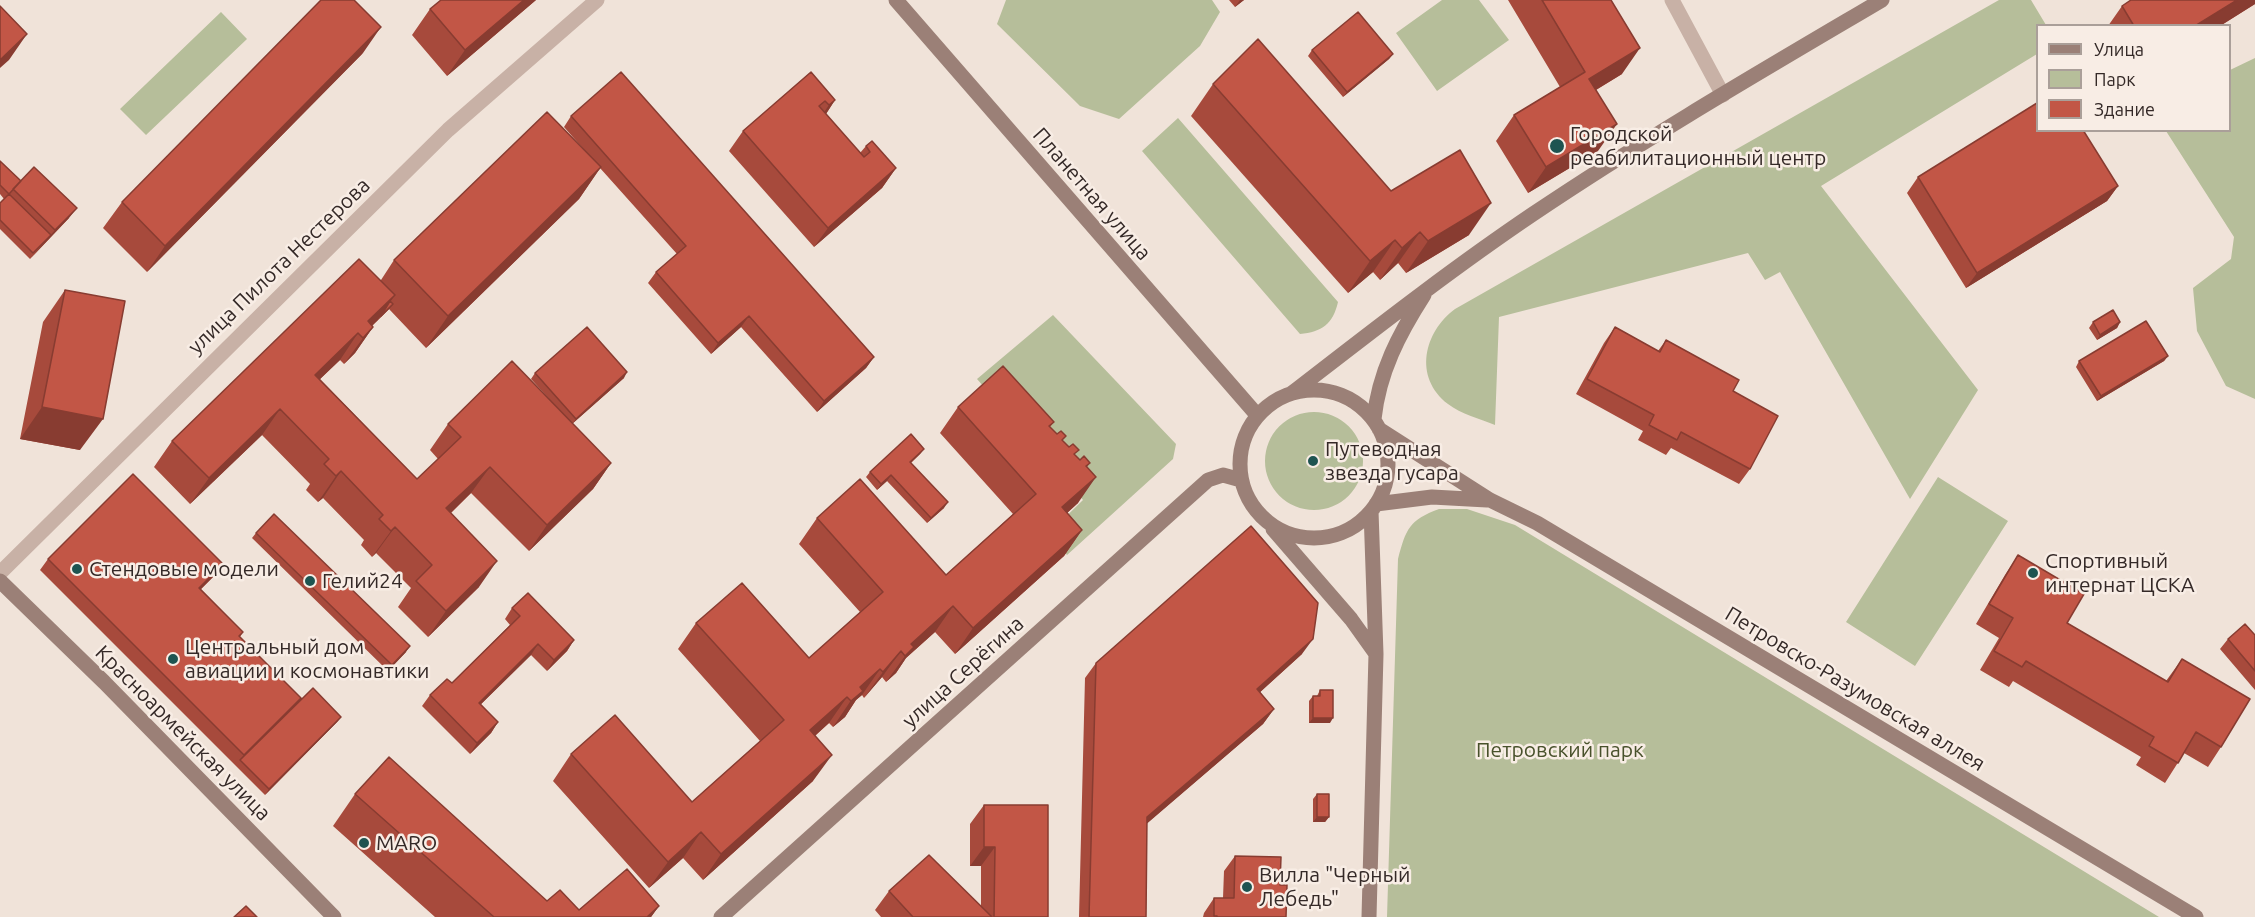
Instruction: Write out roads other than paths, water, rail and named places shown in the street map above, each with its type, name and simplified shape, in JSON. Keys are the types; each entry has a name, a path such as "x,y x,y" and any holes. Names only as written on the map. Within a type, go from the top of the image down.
{"street":[{"name":"улица Пилота Нестерова","path":"0,573 448,130 597,0"},
{"name":"Планетная улица","path":"896,0 1257,415"},
{"path":"1672,0 1723,95"},
{"path":"1292,393 1430,286 1534,213 1723,95 1882,0"},
{"path":"1377,424 1383,374 1400,333 1430,286"},
{"path":"1265,520 1291,535 1320,538 1348,530 1374,508 1385,486 1388,457 1377,424 1360,405 1344,396 1318,389 1292,393 1273,401 1257,415 1245,435 1239,457 1241,480 1250,502 1265,520 1351,619 1376,654"},
{"name":"Петровско-Разумовская аллея","path":"1377,424 1490,500 1536,524 2196,917"},
{"name":"улица Серёгина","path":"721,917 1208,480 1223,476 1241,480"},
{"name":"Петровско-Разумовская аллея","path":"1374,508 1432,497 1490,500"},
{"path":"1369,917 1376,654 1374,508"},
{"name":"Красноармейская улица","path":"0,581 104,682 334,917"}],"place":[{"name":"Городской реабилитационный центр","path":"1557,146"},
{"name":"Путеводная звезда гусара","path":"1313,461"},
{"name":"Стендовые модели","path":"77,569"},
{"name":"Спортивный интернат ЦСКА","path":"2033,573"},
{"name":"Гелий24","path":"310,581"},
{"name":"Центральный дом авиации и космонавтики","path":"173,659"},
{"name":"MARO","path":"364,843"},
{"name":"Вилла \"Черный Лебедь\"","path":"1247,887"}],"park label":[{"name":"Петровский парк","path":"1560,750"}]}
